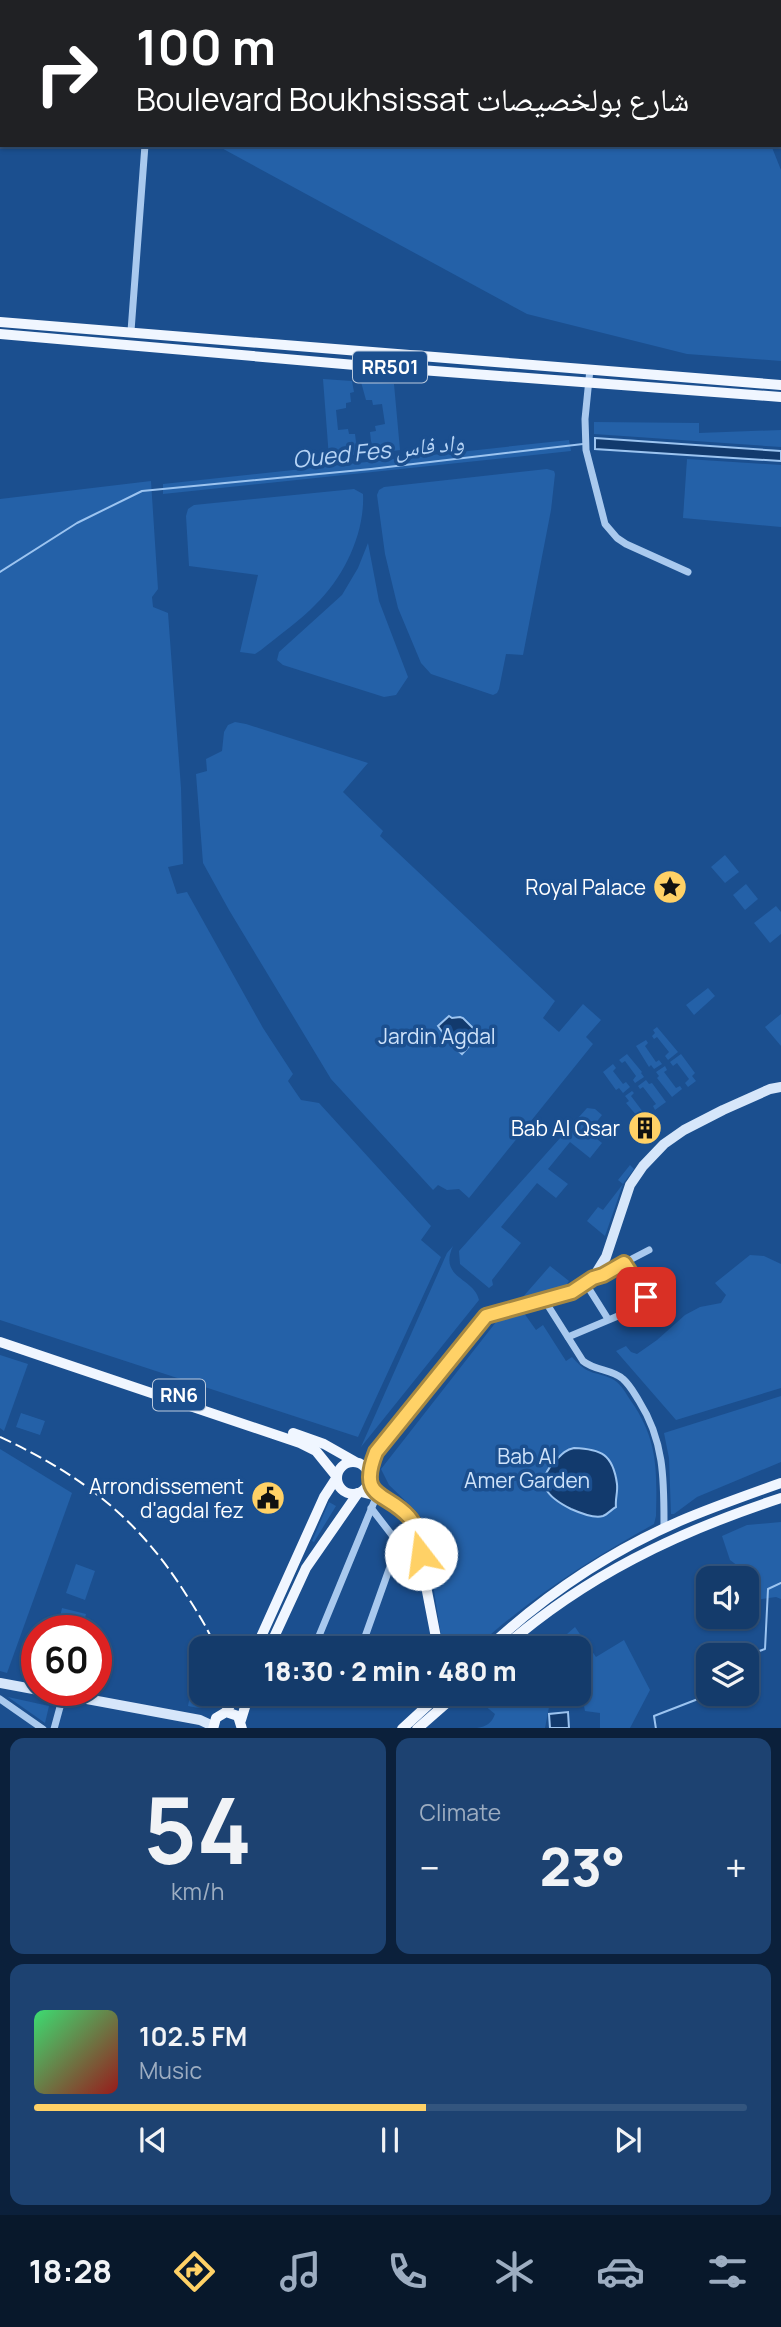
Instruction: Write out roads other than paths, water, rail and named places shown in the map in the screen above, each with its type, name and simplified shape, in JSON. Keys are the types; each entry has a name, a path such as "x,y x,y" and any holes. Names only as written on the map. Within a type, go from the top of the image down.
{"main road":[{"name":"RR501","path":"0,322 781,385"},
{"path":"149,333 150,346"},
{"name":"RR501","path":"0,334 355,365 781,397"},
{"name":"RN6","path":"0,1336 316,1440 362,1464 377,1495"},
{"name":"RN6","path":"0,1342 300,1443 322,1457 337,1477 343,1491 377,1495 402,1510 414,1524 436,1636"},
{"path":"262,1636 324,1497 340,1468 356,1462"},
{"path":"275,1636 306,1568 345,1509 366,1488 369,1475"},
{"path":"502,1636 542,1601 602,1562 664,1528 781,1483"},
{"path":"517,1636 547,1611 645,1551 687,1532 781,1497"},
{"path":"217,1721 228,1706"},
{"path":"241,1724 246,1706"},
{"path":"402,1728 427,1706"},
{"path":"417,1728 443,1706"},
{"path":"217,1721 234,1714 241,1724"}],"street":[{"path":"131,331 145,147"},
{"path":"590,369 586,450 605,524 617,538 688,572"},
{"path":"589,1281 606,1257 630,1185 651,1157 673,1136 684,1130 752,1097 781,1087"},
{"path":"369,1475 376,1452 486,1316 572,1292 649,1250"},
{"path":"568,1337 647,1299 624,1263"},
{"path":"589,1281 608,1319"},
{"path":"545,1301 586,1364 623,1379 649,1416 657,1437 661,1460 664,1528"},
{"path":"356,1462 376,1452"},
{"path":"319,1636 377,1495"},
{"path":"365,1636 397,1547 395,1539 371,1508"},
{"path":"0,1684 21,1688"},
{"path":"0,1699 43,1728"},
{"path":"112,1705 217,1721"},
{"path":"54,1728 60,1706"}],"waterway":[{"name":"Oued Fes واد فاس","path":"0,572 77,523 142,491 371,469 583,444"},
{"path":"759,1651 765,1649 768,1589 781,1583"},
{"path":"656,1728 654,1716 696,1700"}],"railway":[{"path":"0,1437 83,1484 128,1522 169,1569 211,1636"}],"place":[{"name":"Royal Palace","path":"670,887"},
{"name":"Bab Al Qsar","path":"645,1128"},
{"name":"Arrondissement d'agdal fez","path":"268,1498"}],"park label":[{"name":"Jardin Agdal","path":"437,1036"},
{"name":"Bab Al Amer Garden","path":"527,1468"}]}
